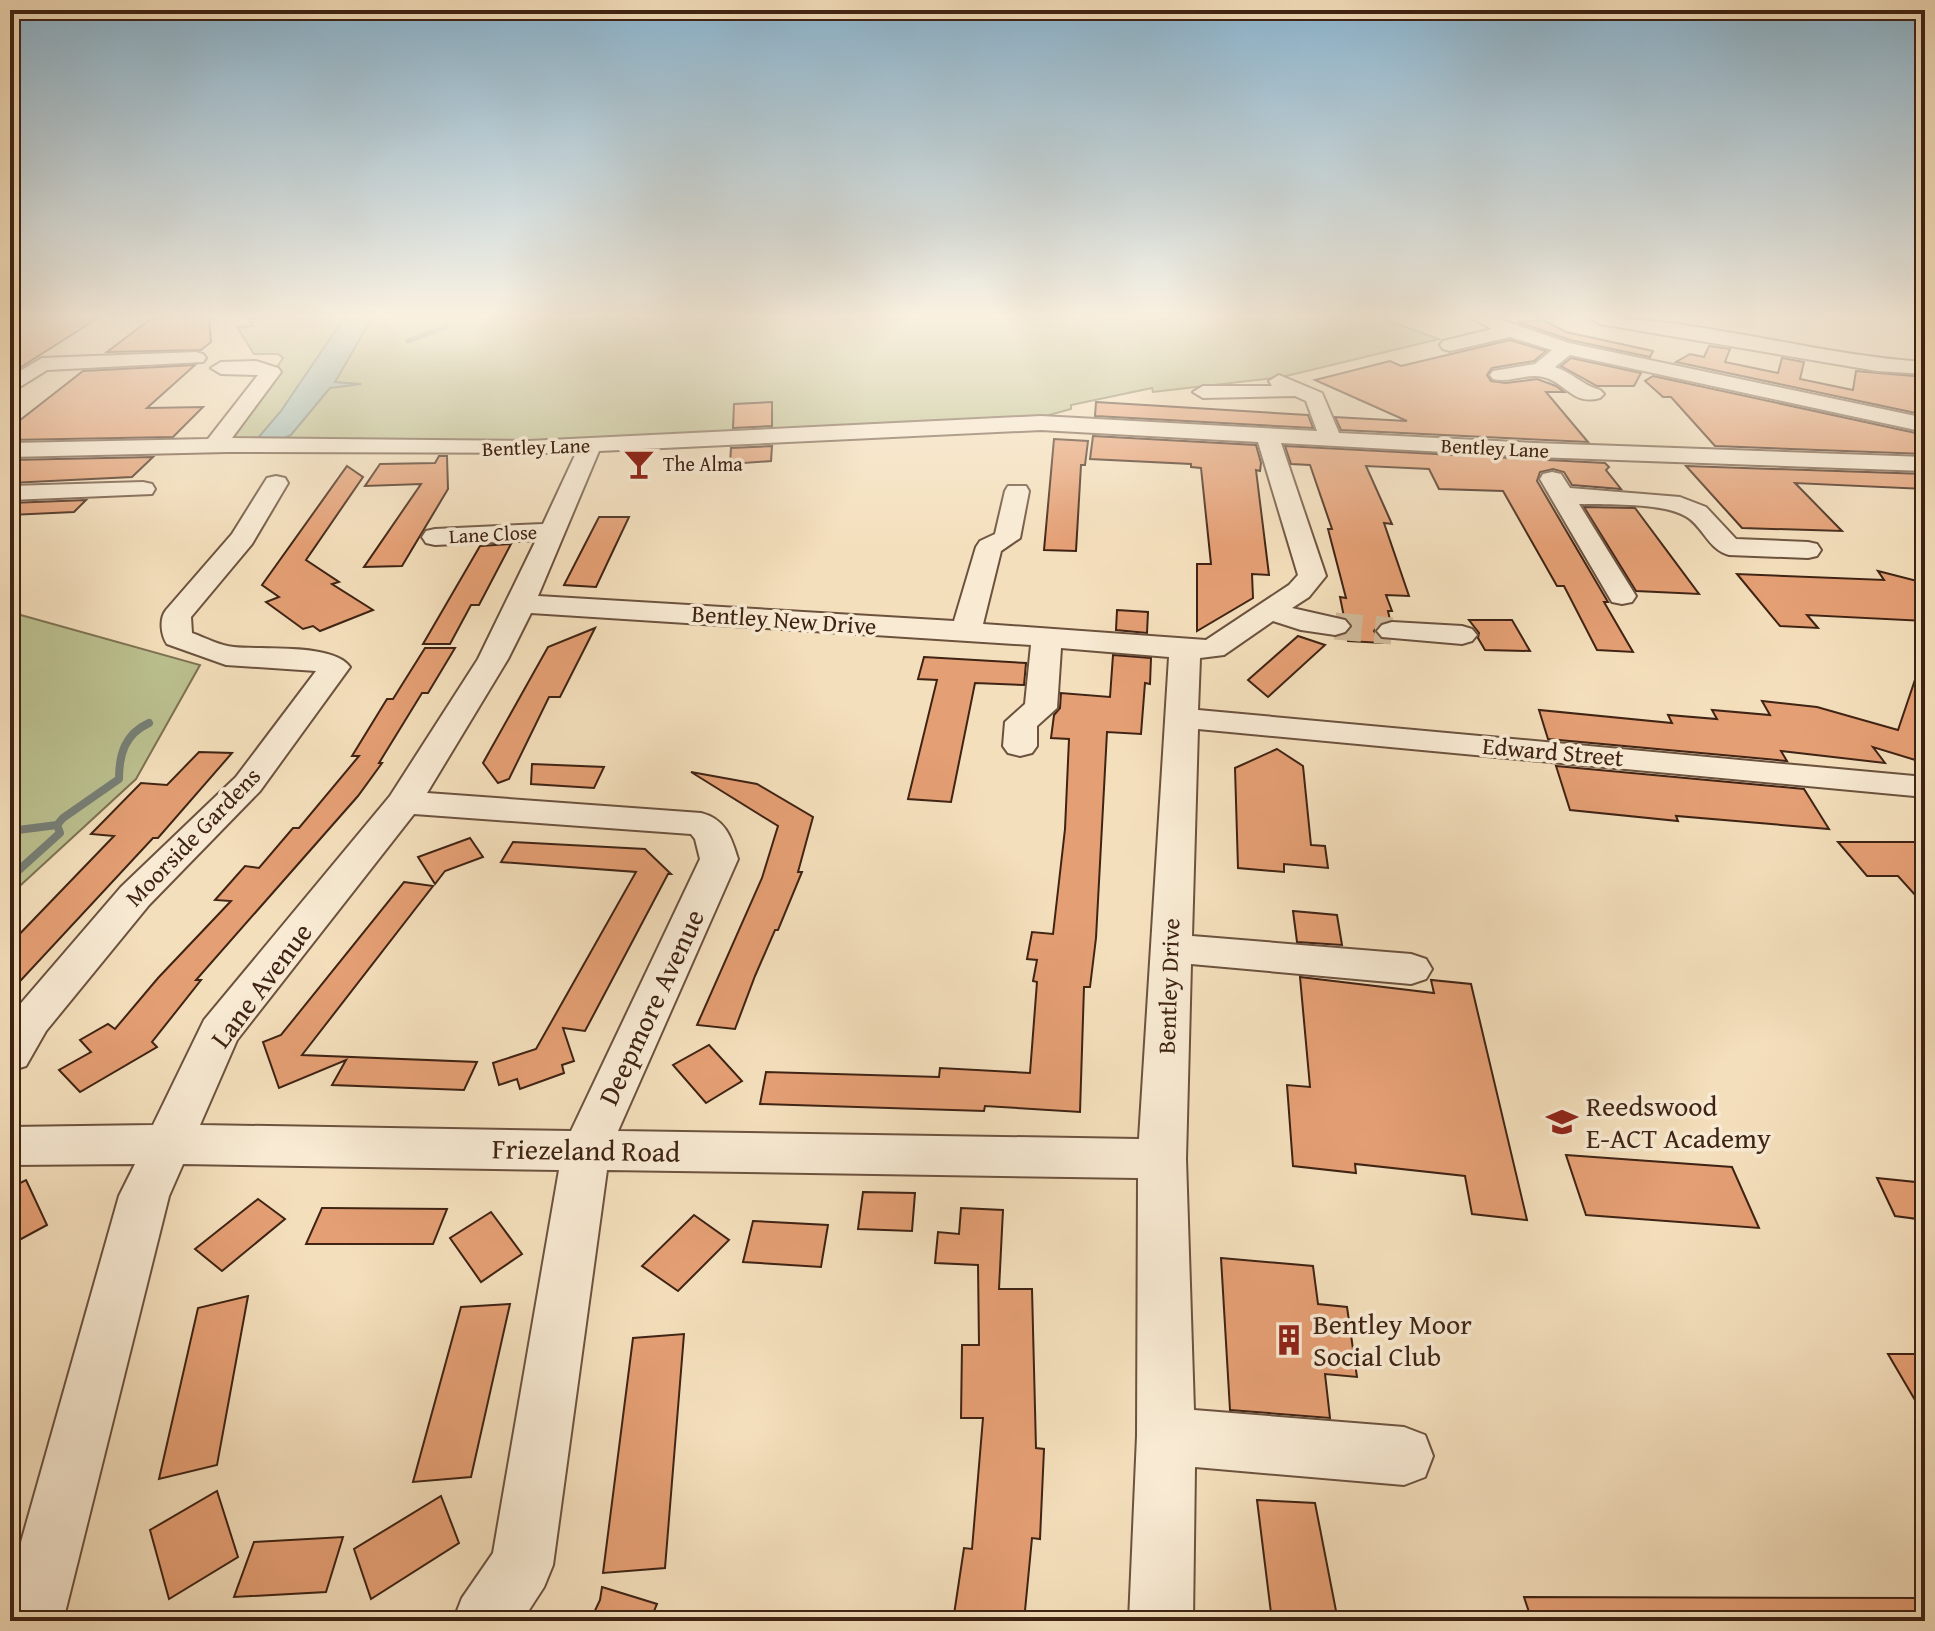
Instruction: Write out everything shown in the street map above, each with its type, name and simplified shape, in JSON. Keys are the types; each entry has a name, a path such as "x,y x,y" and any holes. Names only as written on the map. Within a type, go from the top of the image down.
{"street":[{"path":"221,445 256,394"},
{"path":"1309,394 1315,397 1331,440"},
{"path":"1781,394 1925,425"},
{"name":"Bentley Lane","path":"10,450 221,445 477,449 590,446 999,424 1069,424 1535,450 1925,464"},
{"path":"1185,649 1213,649 1299,591 1312,576 1268,437"},
{"name":"Lane Avenue","path":"31,1621 144,1196 165,1144 219,1032 404,802 493,659 521,604 590,446"},
{"path":"1535,450 1622,596"},
{"name":"Moorside Gardens","path":"10,1054 31,1020 135,896 248,784 335,667 319,661 226,656 178,638 176,616 243,538 276,483"},
{"path":"10,493 143,489"},
{"path":"966,631 989,547 1007,538 1017,491"},
{"path":"1561,495 1671,502 1697,512 1729,547 1808,550"},
{"name":"Lane Close","path":"435,537 552,531"},
{"name":"Bentley New Drive","path":"521,604 966,631 1185,649"},
{"path":"1271,611 1301,621 1335,626"},
{"path":"1392,631 1462,635"},
{"path":"1020,746 1021,722 1041,708 1047,638"},
{"name":"Bentley Drive","path":"1161,1621 1166,1436 1162,1159 1185,649"},
{"name":"Edward Street","path":"1182,718 1925,787"},
{"name":"Deepmore Avenue","path":"404,802 701,824 713,836 719,859 586,1150 522,1565 485,1621"},
{"path":"1170,948 1411,969"},
{"name":"Friezeland Road","path":"10,1146 165,1144 1162,1159"},
{"path":"1166,1436 1392,1447"}],"green space":[{"path":"259,394 1123,394 1071,405 1071,409 1042,417 488,444 230,438"},
{"path":"10,612 200,665 136,779 10,895"}],"water":[{"path":"292,394 325,394 291,435 280,440 257,439"}],"building":[{"path":"53,394 163,394 147,408 203,407 173,437 10,440 10,428"},
{"path":"1347,394 1548,394 1588,442 1341,430 1335,417 1407,421"},
{"path":"1660,394 1737,394 1925,435 1925,454 1715,446 1671,397"},
{"path":"1827,394 1925,394 1925,415"},
{"path":"772,402 772,426 733,428 734,404"},
{"path":"1096,402 1308,415 1313,428 1095,416"},
{"path":"1093,436 1256,445 1261,463 1260,471 1256,470 1269,575 1252,574 1253,598 1197,631 1197,564 1211,564 1201,468 1191,467 1191,464 1090,459"},
{"path":"1054,439 1088,441 1085,465 1081,465 1076,551 1044,550"},
{"path":"772,446 771,461 730,464 731,448"},
{"path":"1285,446 1605,463 1609,467 1606,470 1621,489 1572,485 1564,472 1553,469 1540,472 1537,481 1608,602 1604,602 1633,652 1597,650 1564,586 1557,586 1503,491 1439,489 1429,469 1366,466 1392,524 1384,523 1409,596 1386,595 1392,611 1388,611 1390,620 1380,623 1374,631 1382,643 1348,641 1347,634 1353,626 1344,617 1340,597 1346,598 1328,529 1332,529 1310,465 1291,464"},
{"path":"439,456 447,456 448,489 402,566 364,567 421,484 365,486 380,464 435,463"},
{"path":"153,457 132,477 10,483 10,460"},
{"path":"347,466 363,477 306,560 339,582 332,584 373,610 320,631 313,626 303,629 266,602 279,597 262,585"},
{"path":"1686,466 1925,474 1925,489 1795,483 1842,531 1742,528"},
{"path":"86,500 74,512 10,515 10,503"},
{"path":"1584,507 1635,508 1699,594 1636,591"},
{"path":"599,517 629,517 596,587 564,585"},
{"path":"511,544 479,605 471,605 450,644 423,644 480,546"},
{"path":"1878,571 1925,583 1925,621 1807,615 1818,628 1780,626 1737,574 1884,580"},
{"path":"1117,610 1148,612 1147,633 1116,630"},
{"path":"1469,620 1512,620 1530,651 1485,650 1478,638 1479,633"},
{"path":"595,628 560,697 549,697 509,779 498,783 483,763 548,647"},
{"path":"1298,636 1325,645 1268,697 1248,680"},
{"path":"425,648 455,648 428,693 422,693 379,763 382,763 358,796 196,980 201,980 152,1042 157,1047 80,1092 59,1070 91,1052 80,1040 108,1024 115,1029 231,901 215,900 245,866 259,868 293,828 299,828 359,756 352,756 387,699 393,699"},
{"path":"1113,655 1151,658 1150,684 1145,683 1141,734 1107,732 1096,938 1090,987 1084,987 1080,1112 985,1106 984,1111 760,1104 766,1072 939,1077 940,1068 1030,1073 1037,982 1033,981 1037,960 1027,959 1032,932 1053,934 1065,829 1069,739 1051,738 1054,715 1060,708 1061,693 1110,697"},
{"path":"924,657 1026,663 1024,685 975,683 951,802 908,799 937,680 918,679"},
{"path":"1921,662 1925,662 1925,763 1873,747 1885,763 1781,751 1787,761 1548,739 1539,710 1672,723 1668,715 1717,719 1712,710 1770,715 1762,701 1817,707 1898,730"},
{"path":"1277,749 1303,766 1311,845 1325,846 1328,868 1284,864 1284,872 1238,868 1235,768"},
{"path":"199,752 232,753 158,838 153,838 10,992 10,944 114,836 91,834 141,783 167,785"},
{"path":"532,764 604,767 594,788 531,784"},
{"path":"1556,766 1804,789 1829,829 1676,816 1678,821 1570,810"},
{"path":"691,772 757,784 813,817 798,872 802,872 755,976 735,1029 697,1025 762,878 778,826"},
{"path":"470,838 483,857 445,871 435,884 418,857"},
{"path":"513,842 645,849 671,874 668,874 585,1031 563,1028 574,1061 562,1065 564,1073 520,1089 517,1079 499,1085 493,1063 536,1049 636,872 501,862"},
{"path":"1838,842 1925,842 1925,906 1898,876 1867,876"},
{"path":"404,882 433,886 302,1055 477,1062 464,1090 332,1085 346,1060 279,1088 263,1042 281,1035"},
{"path":"1293,911 1337,915 1342,945 1297,942"},
{"path":"1300,977 1434,993 1431,980 1471,984 1527,1220 1472,1214 1465,1176 1355,1164 1356,1173 1293,1166 1287,1085 1310,1087"},
{"path":"709,1045 742,1081 706,1103 673,1065"},
{"path":"1566,1155 1732,1167 1759,1228 1586,1215"},
{"path":"1877,1178 1925,1183 1925,1220 1895,1216"},
{"path":"26,1180 47,1225 10,1245 10,1188"},
{"path":"863,1192 915,1193 912,1231 858,1229"},
{"path":"258,1199 285,1219 222,1271 195,1249"},
{"path":"322,1208 447,1209 433,1244 306,1244"},
{"path":"961,1208 1003,1210 999,1289 1032,1289 1036,1448 1044,1449 1040,1539 1032,1538 1024,1621 953,1621 964,1548 972,1549 983,1418 961,1418 962,1345 979,1345 978,1265 935,1263 938,1232 959,1234"},
{"path":"491,1212 522,1254 481,1282 450,1238"},
{"path":"694,1215 729,1240 678,1291 642,1266"},
{"path":"753,1221 828,1225 821,1267 743,1262"},
{"name":"Bentley Moor Social Club","path":"1221,1258 1313,1266 1318,1304 1347,1307 1357,1377 1325,1374 1330,1418 1230,1410"},
{"path":"248,1296 217,1465 159,1479 198,1308"},
{"path":"510,1304 471,1477 413,1482 461,1307"},
{"path":"684,1334 665,1568 603,1573 633,1338"},
{"path":"1888,1354 1925,1354 1925,1417"},
{"path":"217,1491 238,1557 169,1599 150,1530"},
{"path":"441,1496 459,1543 371,1599 354,1549"},
{"path":"1257,1500 1315,1503 1338,1621 1272,1621"},
{"path":"343,1537 326,1592 234,1597 254,1542"},
{"path":"602,1587 657,1604 650,1621 590,1621 600,1600"},
{"path":"1524,1597 1925,1598 1925,1621 1532,1621"}],"waterway":[{"path":"57,825 119,779 125,746 134,733 149,723"},
{"path":"10,831 57,825"},
{"path":"10,878 60,833 57,825"}],"tunnel":[{"path":"1335,626 1392,631"}],"place":[{"name":"The Alma","path":"639,464"},
{"name":"Reedswood E-ACT Academy","path":"1562,1122"},
{"name":"Bentley Moor Social Club","path":"1289,1340"}]}
